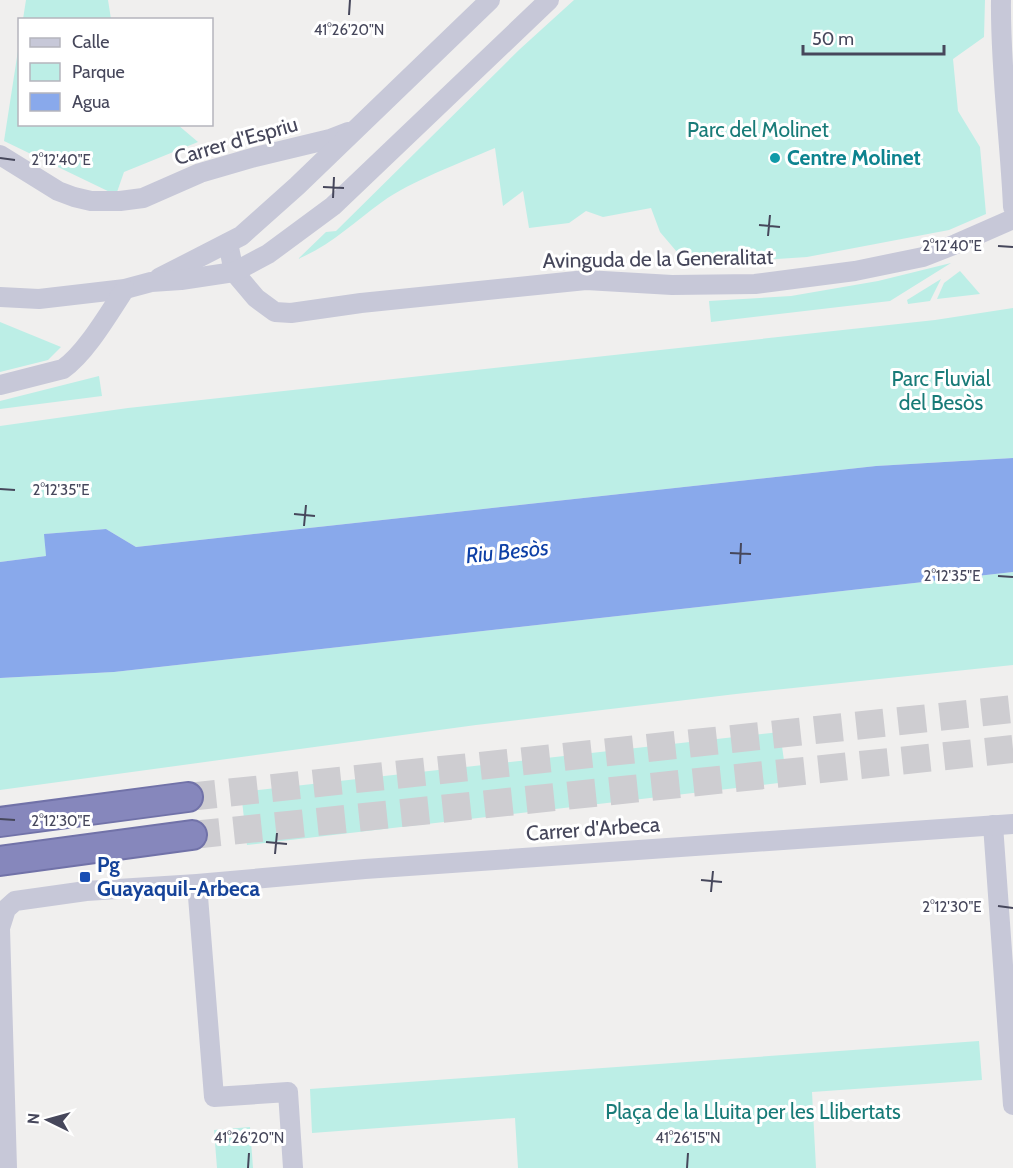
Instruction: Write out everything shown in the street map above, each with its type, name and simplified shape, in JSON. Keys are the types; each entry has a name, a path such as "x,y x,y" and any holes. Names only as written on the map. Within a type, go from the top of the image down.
{"highway":[{"path":"0,822 188,797"},
{"path":"0,861 192,835"}],"street":[{"path":"151,282 241,236 490,0"},
{"path":"0,297 39,300 124,289 151,282 234,272 268,254 333,206 549,0"},
{"path":"1001,0 1004,100 1013,207"},
{"path":"1010,155 1013,103"},
{"name":"Carrer d'Espriu","path":"0,155 58,191 92,201 120,201 143,198 200,173 330,139 353,130"},
{"name":"Avinguda de la Generalitat","path":"228,243 234,272 256,298 275,312 291,314 361,303 586,280 672,285 756,284 855,271 923,256 1013,219"},
{"path":"0,385 63,369 70,364 98,329 124,289"},
{"name":"Carrer d'Arbeca","path":"1,914 9,904 26,898 86,891 365,869 1013,824"},
{"path":"993,825 1013,1105"},
{"path":"197,884 214,1097 288,1092 293,1168"},
{"path":"1,914 7,1168"}],"green space":[{"path":"26,0 108,0 111,18 23,18"},
{"name":"Parc del Molinet","path":"574,0 985,0 984,37 953,59 958,111 980,147 986,214 949,230 807,257 688,265 660,232 651,208 603,217 586,211 569,223 529,228 523,191 503,206 495,148 394,194 331,240 298,259 326,232 336,231 520,49"},
{"path":"18,50 18,126 179,126 198,142 124,172 116,195 4,141"},
{"path":"951,263 890,301 711,322 709,301 791,296 878,281"},
{"path":"960,271 980,294 937,299 944,283"},
{"path":"941,279 930,301 908,304 907,300"},
{"name":"Parc Fluvial del Besòs","path":"1013,308 1013,458 876,466 136,547 106,529 45,534 46,556 0,562 0,426 128,408 935,320"},
{"path":"0,322 61,347 48,360 0,372"},
{"path":"99,376 102,396 0,409 0,401"},
{"path":"1013,572 1013,665 736,694 476,725 0,790 0,678 114,672"},
{"path":"780,732 787,782 247,845 241,792"},
{"name":"Plaça de la Lluita per les Llibertats","path":"979,1041 982,1080 812,1092 816,1168 518,1168 515,1118 312,1133 310,1089"},
{"path":"250,1127 253,1168 217,1168 214,1130"}],"water":[{"name":"Riu Besòs","path":"1013,458 1013,572 114,672 0,678 0,562 46,556 44,534 106,529 136,547 876,466"}],"tunnel":[{"path":"188,797 1013,709"},
{"path":"192,835 1013,749"}],"place":[{"name":"Centre Molinet","path":"775,158"},
{"name":"Pg Guayaquil-Arbeca","path":"85,877"}]}
